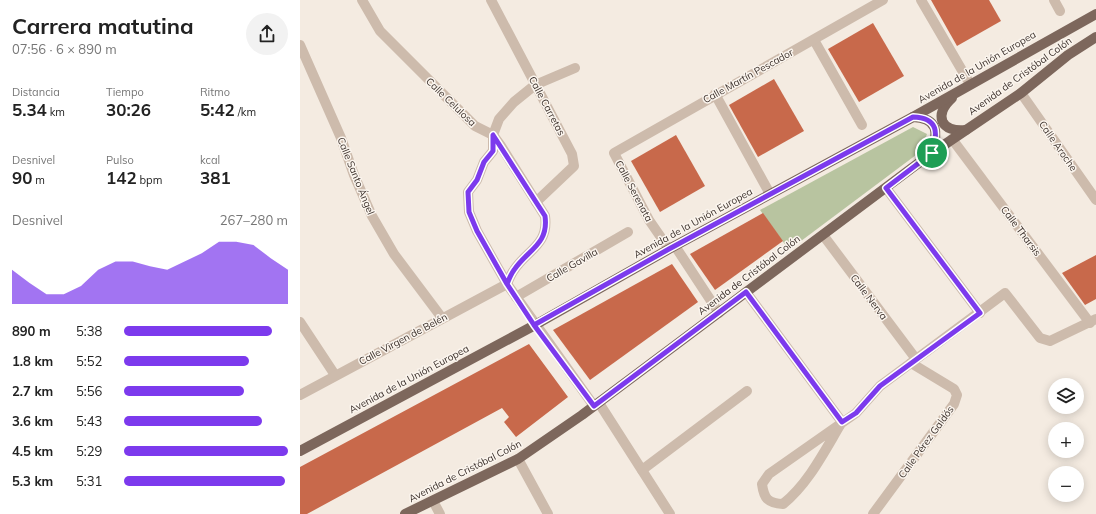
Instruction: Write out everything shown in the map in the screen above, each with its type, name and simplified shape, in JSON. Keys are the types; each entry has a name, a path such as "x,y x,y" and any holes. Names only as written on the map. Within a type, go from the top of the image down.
{"main road":[{"name":"Avenida de la Unión Europea","path":"300,451 534,325 672,247 913,117 1096,14"},
{"name":"Avenida de Cristóbal Colón","path":"405,514 518,459 597,405 932,153 1021,93 1068,55 1096,37"},
{"path":"959,91 946,104 941,113 943,122 947,127 954,131 967,130"},
{"path":"913,117 928,120 934,125 936,141 932,153"}],"street":[{"name":"Calle Celulosa","path":"362,0 380,31 475,126 493,135"},
{"name":"Calle Carretas","path":"491,0 572,154 574,166 536,202"},
{"name":"Calle Martín Pescador","path":"614,153 715,94 814,40 883,0"},
{"path":"921,0 970,84"},
{"path":"1054,0 1060,11"},
{"path":"814,40 862,125"},
{"name":"Calle Santo Ángel","path":"300,45 341,138 354,175 372,216 394,254 442,318"},
{"path":"575,68 535,84 514,102 499,119 493,135 493,151 484,162 477,180 468,192 469,212 477,231 507,284 534,325 597,405 642,470 670,514"},
{"name":"Calle Aroche","path":"1021,93 1096,200"},
{"path":"715,94 770,194"},
{"path":"493,135 545,216 546,226 540,241 530,254 514,269 507,284"},
{"name":"Calle Tharsis","path":"952,139 1093,321"},
{"name":"Calle Serenata","path":"614,153 649,220 672,247 719,313"},
{"path":"886,188 980,313"},
{"name":"Calle Gavilla","path":"516,297 628,232"},
{"name":"Calle Nerva","path":"823,235 914,361"},
{"name":"Calle Virgen de Belén","path":"300,395 507,284"},
{"path":"746,292 842,422"},
{"path":"842,422 814,468 794,495 784,504 772,503 764,495 762,484 769,474 842,422 856,413 880,386 1005,293 1040,338 1050,341 1093,321"},
{"path":"300,322 335,375"},
{"name":"Calle Pérez Galdós","path":"874,514 954,404 957,395 954,389 914,361"},
{"path":"642,470 747,391"},
{"path":"821,443 823,445 784,498 778,500 772,499 766,493 765,486 767,481 821,443"},
{"path":"518,459 548,514"},
{"path":"432,501 440,514"}],"green space":[{"path":"913,127 927,134 920,152 789,250 760,210"}],"building":[{"path":"931,0 989,0 1001,21 957,46"},
{"path":"873,23 904,76 859,102 828,49"},
{"path":"774,79 804,131 758,157 729,105"},
{"path":"676,135 705,186 660,212 631,161"},
{"path":"763,213 783,241 715,290 690,254"},
{"path":"1096,255 1096,299 1085,305 1062,273"},
{"path":"672,264 698,302 590,380 553,330"},
{"path":"529,344 568,397 516,437 504,422 509,417 502,408 307,514 300,514 300,467"}],"route":[{"path":"932,153 886,188 980,313 880,386 856,413 842,422 746,292 594,406 534,325 516,297 507,284 477,231 469,212 468,192 477,180 484,162 493,151 493,135 545,216 546,226 540,241 530,254 514,269 507,284 534,325 669,249 913,117 928,120 934,125 936,141 932,153"}]}
